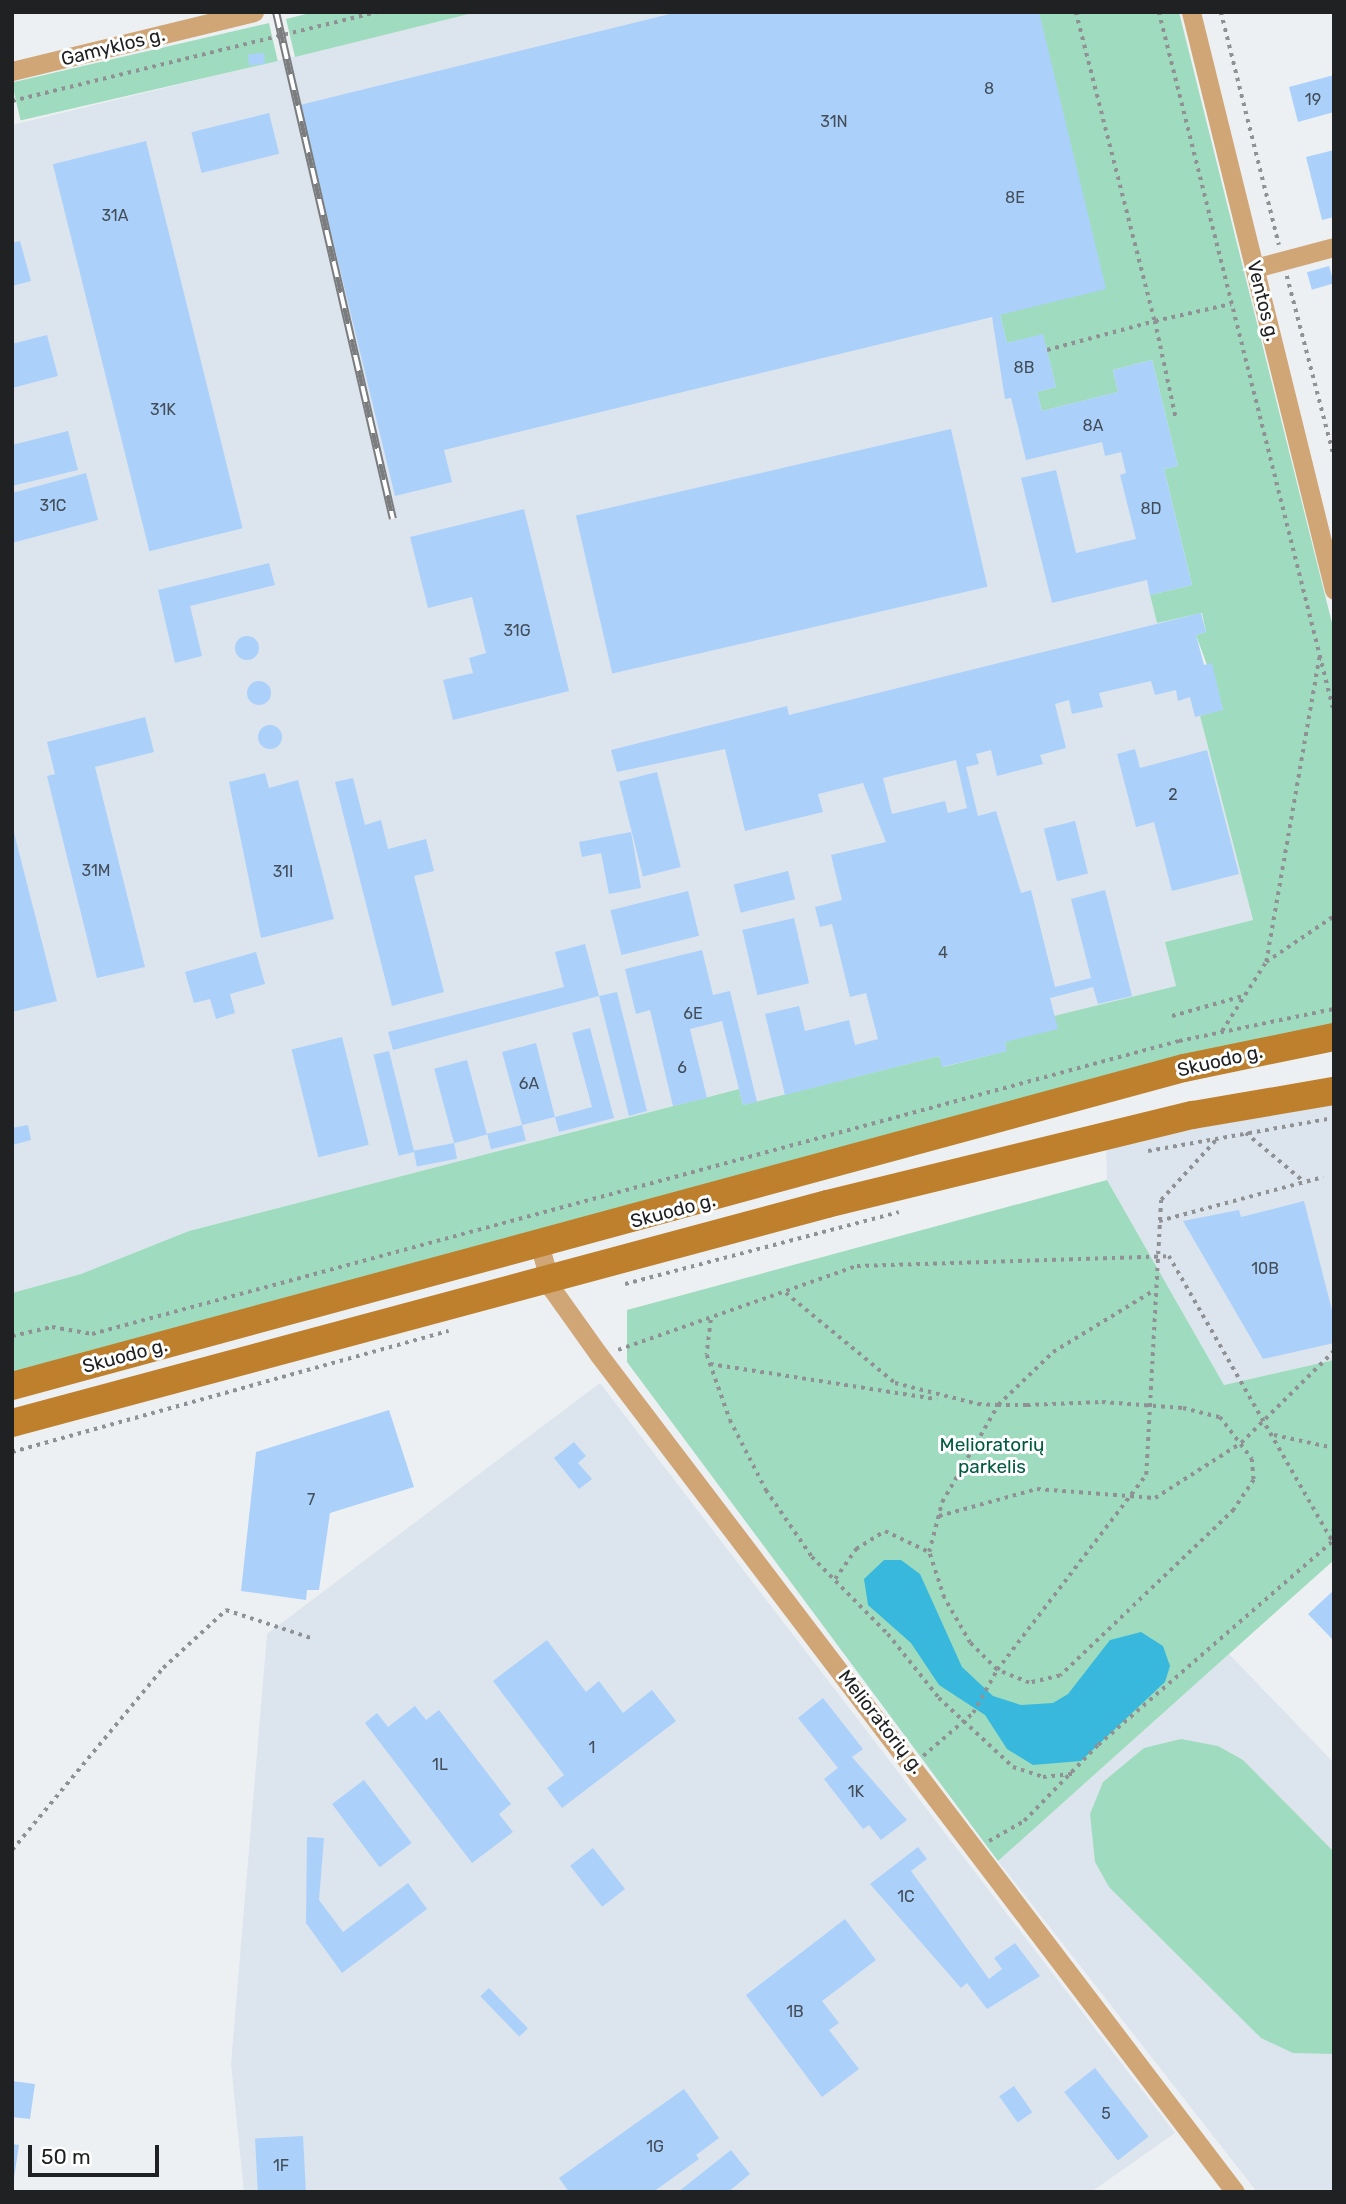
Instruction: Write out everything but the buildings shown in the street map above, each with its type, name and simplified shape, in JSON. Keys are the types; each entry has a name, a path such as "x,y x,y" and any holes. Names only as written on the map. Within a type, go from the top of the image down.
{"main road":[{"name":"Skuodo g.","path":"12,1386 540,1247 1184,1068 1334,1037"},
{"name":"Skuodo g.","path":"12,1423 548,1277 1193,1115 1334,1091"}],"street":[{"name":"Gamyklos g.","path":"12,71 254,12"},
{"name":"Ventos g.","path":"1191,12 1334,590"},
{"path":"1255,268 1334,247"},
{"name":"Melioratorių g.","path":"540,1247 548,1277 599,1356 979,1849 1236,2192"}],"path":[{"path":"12,101 378,12"},
{"path":"1076,12 1155,321 1176,418"},
{"path":"1160,12 1334,712"},
{"path":"1221,12 1334,456"},
{"path":"1047,350 1231,304"},
{"path":"1222,1032 1266,962 1320,655"},
{"path":"1266,962 1334,916"},
{"path":"1172,1016 1245,995"},
{"path":"12,1336 52,1327 92,1334 1222,1032 1334,1009"},
{"path":"1135,1154 1334,1118"},
{"path":"1246,1133 1302,1180"},
{"path":"913,1764 973,1713 997,1670 1146,1475 1153,1292 1161,1200 1217,1138"},
{"path":"1159,1222 1302,1180 1323,1177"},
{"path":"611,1287 913,1208"},
{"path":"599,1356 876,1263 1116,1262 1156,1255 1169,1256 1182,1272 1333,1542"},
{"path":"710,1364 998,1405 1148,1405 1220,1418 1252,1459 1254,1479 1234,1510 1147,1597 1060,1676 1029,1683 997,1670 970,1643 944,1598 929,1552 939,1516 970,1445 998,1405 1053,1352 1153,1292"},
{"path":"786,1293 895,1382 942,1399"},
{"path":"711,1320 710,1364 766,1490 835,1580 965,1722 1013,1767 1042,1777 1073,1774"},
{"path":"12,1452 455,1329"},
{"path":"939,1516 1037,1489 1155,1498 1241,1443 1334,1351"},
{"path":"1274,1435 1334,1448"},
{"path":"979,1849 1024,1821 1073,1774 1098,1745 1333,1542 1334,1525"},
{"path":"835,1580 856,1549 885,1531 929,1552"},
{"path":"12,1850 163,1668 226,1610 311,1637"}],"shaded area":[{"path":"477,12 1039,12 1043,334 1117,392 1113,370 1152,360 1178,466 1164,469 1192,585 1150,596 1157,623 1201,613 1206,632 1196,635 1204,665 1212,663 1223,710 1200,716 1253,920 1165,942 1176,986 1055,1016 1007,1051 743,1105 738,1089 189,1231 81,1274 12,1293 12,125"},
{"path":"1334,1104 1334,1360 1224,1385 1107,1180 1106,1144"},
{"path":"600,1383 1175,2133 1091,2192 244,2192 231,2064 267,1634"},
{"path":"1229,1654 1334,1763 1334,2192 1257,2192 998,1861"}],"green space":[{"path":"314,12 477,12 295,57 286,19"},
{"path":"1039,12 1179,12 1334,631 1334,1029 12,1375 12,1293 81,1274 189,1231 739,1089 743,1105 939,1056 943,1067 1006,1051 1005,1042 1054,1016 1176,986 1165,942 1253,920 1200,716 1223,709 1196,635 1206,632 1202,613 1157,623 1150,595 1192,585 1164,469 1178,466 1152,360 1113,370 1118,392 1042,411 1037,392 1056,387 1043,335 1007,343 1000,315"},
{"path":"269,23 278,61 21,120 12,82"},
{"name":"Melioratorių parkelis","path":"1107,1180 1224,1385 1334,1360 1334,1560 998,1861 627,1362 627,1310"},
{"path":"1181,1739 1218,1746 1243,1760 1334,1852 1334,2054 1293,2053 1261,2038 1109,1887 1095,1862 1090,1814 1103,1782 1144,1748"}],"water":[{"path":"884,1560 901,1560 920,1574 962,1667 993,1696 1021,1705 1053,1703 1068,1694 1110,1640 1141,1632 1163,1646 1170,1666 1165,1682 1081,1761 1033,1765 1007,1749 985,1715 939,1685 911,1643 868,1605 864,1579"}],"railway":[{"path":"276,12 393,519"}]}
